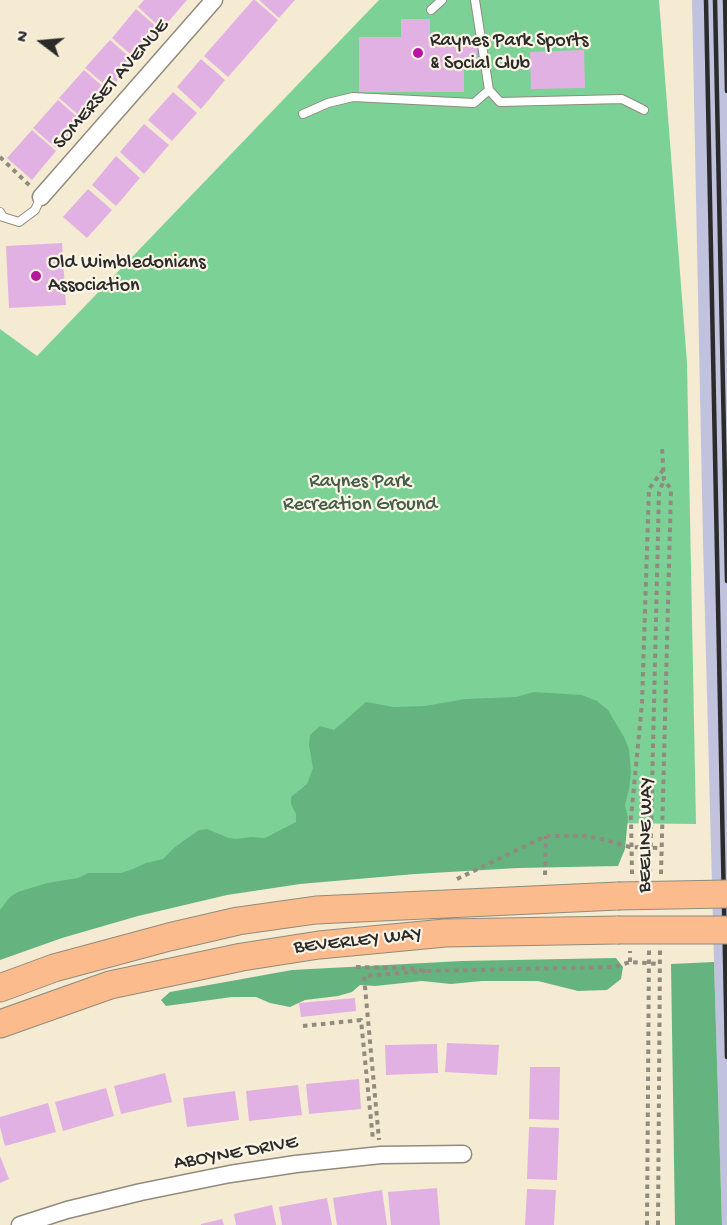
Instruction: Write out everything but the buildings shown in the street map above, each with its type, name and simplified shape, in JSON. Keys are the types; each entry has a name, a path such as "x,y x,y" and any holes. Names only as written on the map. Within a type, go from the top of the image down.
{"highway":[{"name":"BEVERLEY WAY","path":"0,988 54,968 238,921 271,916 328,909 618,896 727,894"},
{"name":"BEVERLEY WAY","path":"0,1024 110,985 242,957 319,945 445,933 727,930"}],"street":[{"name":"SOMERSET AVENUE","path":"41,197 214,0"},
{"name":"ABOYNE DRIVE","path":"20,1225 130,1194 230,1174 378,1155 463,1154"}],"lane":[{"path":"432,10 442,0"},
{"path":"475,0 489,90 500,102 622,99 644,110"},
{"path":"303,114 328,103 353,98 474,103 489,90"},
{"path":"0,212 3,217 19,222 35,210 41,197"}],"path":[{"path":"0,157 41,197"},
{"name":"BEELINE WAY","path":"661,883 671,489 664,480 662,448"},
{"path":"632,867 631,818 642,703 649,489 664,470"},
{"path":"650,883 659,492 664,480"},
{"path":"456,879 546,837 585,836 630,848 661,848"},
{"path":"545,875 546,837"},
{"path":"647,1225 649,940"},
{"path":"658,1225 660,941"},
{"path":"378,1155 364,976 427,971 614,967 630,962 660,964"},
{"path":"355,967 427,971"},
{"path":"303,1026 361,1020 378,1155"}],"shaded area":[{"path":"692,0 727,0 727,1225 722,1225 714,962"}],"green space":[{"name":"Raynes Park Recreation Ground","path":"379,0 659,0 687,363 696,824 408,821 0,923 0,329 37,356"},
{"path":"534,692 582,695 597,701 608,710 624,737 629,749 631,773 625,805 628,818 625,849 618,866 518,868 415,874 300,884 227,895 138,916 62,938 0,960 0,910 10,897 18,892 47,883 78,878 88,873 121,873 163,859 175,847 199,830 207,829 236,839 265,838 296,822 291,797 307,784 313,768 309,745 310,735 320,726 334,730 366,702 394,707 425,706 465,699 516,697"},
{"path":"616,958 623,967 621,979 607,990 578,991 538,981 482,981 451,984 422,981 375,986 360,985 352,992 305,1000 290,1007 270,1003 256,997 232,997 166,1006 161,1000 170,992 292,970 462,961"},
{"path":"714,962 722,1225 675,1225 671,964"}],"railway":[{"path":"706,0 727,1057"},
{"path":"715,0 727,581"},
{"path":"725,0 727,91"}],"place":[{"name":"Raynes Park Sports & Social Club","path":"418,53"},
{"name":"Old Wimbledonians Association","path":"36,276"}]}
